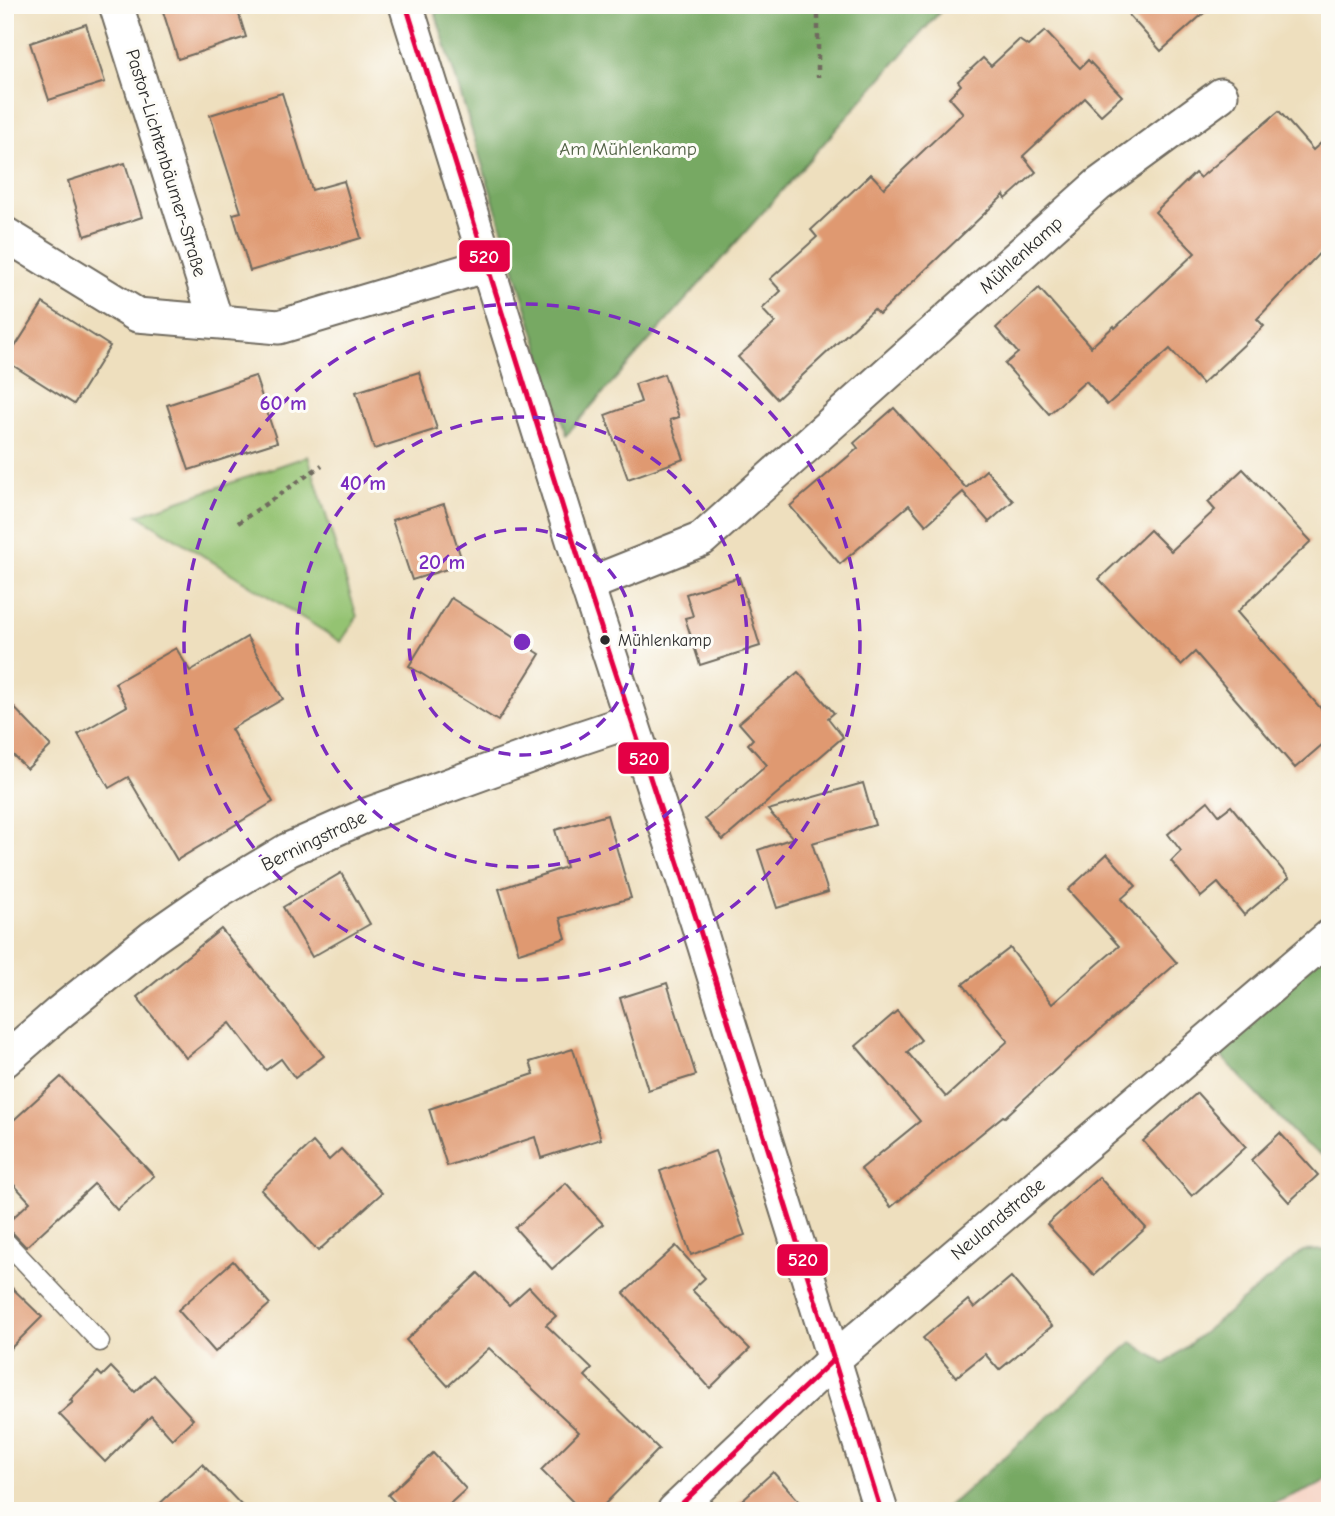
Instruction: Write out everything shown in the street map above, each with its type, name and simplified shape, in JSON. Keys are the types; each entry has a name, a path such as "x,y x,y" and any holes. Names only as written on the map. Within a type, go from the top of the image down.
{"street":[{"name":"Pastor-Lichtenbäumer-Straße","path":"116,5 216,321"},
{"path":"406,5 881,1511"},
{"name":"Mühlenkamp","path":"587,585 702,539 1098,185 1221,95"},
{"path":"5,234 137,315 279,327 487,265"},
{"name":"Berningstraße","path":"5,1060 152,938 218,892 288,850 367,815 631,721"},
{"name":"Neulandstraße","path":"674,1511 834,1359 1330,936"}],"lane":[{"path":"5,1241 100,1342"}],"path":[{"path":"818,5 818,78"},
{"path":"239,523 322,465"}],"shaded area":[{"path":"1330,1476 1330,1511 1259,1511 1322,1483"}],"green space":[{"name":"Am Mühlenkamp","path":"433,5 946,5 566,435"},
{"path":"308,456 357,617 341,642 138,515"},
{"path":"1330,936 1330,1160 1304,1144 1207,1041"},
{"path":"1330,1250 1330,1476 1322,1483 1259,1511 941,1511 1132,1342 1165,1364 1303,1251"}],"building":[{"path":"161,5 236,5 246,37 178,59"},
{"path":"1120,5 1213,5 1161,51"},
{"path":"86,24 105,82 49,100 30,43"},
{"path":"1045,31 1080,68 1088,60 1122,96 1101,115 1085,98 1023,156 1036,172 1006,199 1004,195 879,314 874,309 777,399 738,357 775,323 762,309 781,291 770,279 817,237 811,230 871,174 884,188 963,113 949,97 961,85 958,81 983,58 991,66 1019,40 1028,46"},
{"path":"282,93 312,190 344,181 361,238 250,271 233,214 241,212 210,115"},
{"path":"1279,111 1313,150 1330,135 1330,242 1257,319 1264,326 1202,384 1170,349 1107,405 1086,381 1049,414 1005,364 1018,353 996,328 1039,288 1091,347 1195,253 1155,212 1195,173 1200,178"},
{"path":"125,163 142,217 85,236 68,181"},
{"path":"43,303 110,346 74,404 6,361"},
{"path":"419,372 437,429 374,449 356,392"},
{"path":"664,374 679,417 670,420 684,459 628,479 605,415 641,402 635,384"},
{"path":"255,376 277,442 189,470 167,405"},
{"path":"894,408 966,488 986,470 1013,501 989,522 963,492 926,525 909,505 840,564 790,506 858,448 854,443"},
{"path":"1243,469 1311,541 1237,612 1330,719 1330,738 1295,768 1195,652 1181,665 1099,579 1150,530 1171,551 1215,510 1208,502"},
{"path":"444,504 463,564 412,580 392,520"},
{"path":"739,577 760,646 700,665 685,618 693,616 686,594"},
{"path":"451,598 540,654 498,721 409,666"},
{"path":"247,637 283,699 231,729 273,802 177,860 128,777 109,788 78,734 127,706 115,683 176,648 190,671"},
{"path":"798,672 834,713 828,718 843,737 723,840 705,819 767,765 748,744 753,739 739,723"},
{"path":"5,698 51,746 27,769 5,747"},
{"path":"863,783 875,825 812,843 828,892 777,908 758,850 793,838 768,810"},
{"path":"1208,801 1219,815 1231,806 1289,878 1244,915 1218,883 1201,897 1171,861 1181,851 1168,834"},
{"path":"607,815 631,898 560,918 566,938 519,953 499,889 566,867 555,830"},
{"path":"1107,854 1136,886 1121,899 1177,963 1005,1117 891,1207 861,1169 920,1121 856,1046 897,1011 921,1040 907,1052 946,1097 1008,1041 963,984 1010,948 1052,1004 1119,946 1068,890"},
{"path":"341,873 370,924 312,957 283,907"},
{"path":"221,929 324,1056 295,1078 281,1059 266,1070 230,1023 186,1058 137,997"},
{"path":"667,983 696,1075 648,1090 620,998"},
{"path":"573,1049 601,1139 541,1158 535,1137 447,1166 429,1109 534,1074 530,1062"},
{"path":"61,1077 154,1176 117,1210 94,1184 26,1247 13,1233 5,1230 5,1225 30,1202 5,1175 5,1128"},
{"path":"1197,1093 1246,1147 1192,1196 1143,1141"},
{"path":"1280,1133 1318,1175 1289,1202 1251,1160"},
{"path":"313,1142 329,1160 341,1149 382,1193 318,1251 261,1190"},
{"path":"715,1151 745,1235 691,1255 660,1171"},
{"path":"1099,1177 1146,1228 1094,1275 1047,1224"},
{"path":"566,1183 603,1224 552,1269 515,1228"},
{"path":"676,1246 705,1278 692,1290 750,1349 710,1388 624,1293"},
{"path":"233,1261 270,1304 215,1352 178,1310"},
{"path":"478,1273 509,1305 529,1287 556,1316 546,1325 592,1369 585,1376 659,1449 598,1511 582,1511 541,1470 579,1432 489,1348 448,1386 406,1340"},
{"path":"1011,1277 1052,1326 999,1370 985,1354 956,1377 923,1338 968,1300 974,1308"},
{"path":"5,1281 42,1317 5,1354"},
{"path":"111,1367 135,1392 153,1375 193,1419 172,1439 151,1416 105,1462 59,1414 98,1372 102,1376"},
{"path":"433,1453 466,1489 442,1511 403,1511 388,1495"},
{"path":"202,1464 247,1511 152,1511"},
{"path":"773,1472 808,1511 730,1511"}],"transit line":[{"name":"520","path":"406,5 881,1511"},
{"name":"520","path":"674,1511 834,1359"}],"place":[{"name":"Mühlenkamp","path":"605,640"}]}
